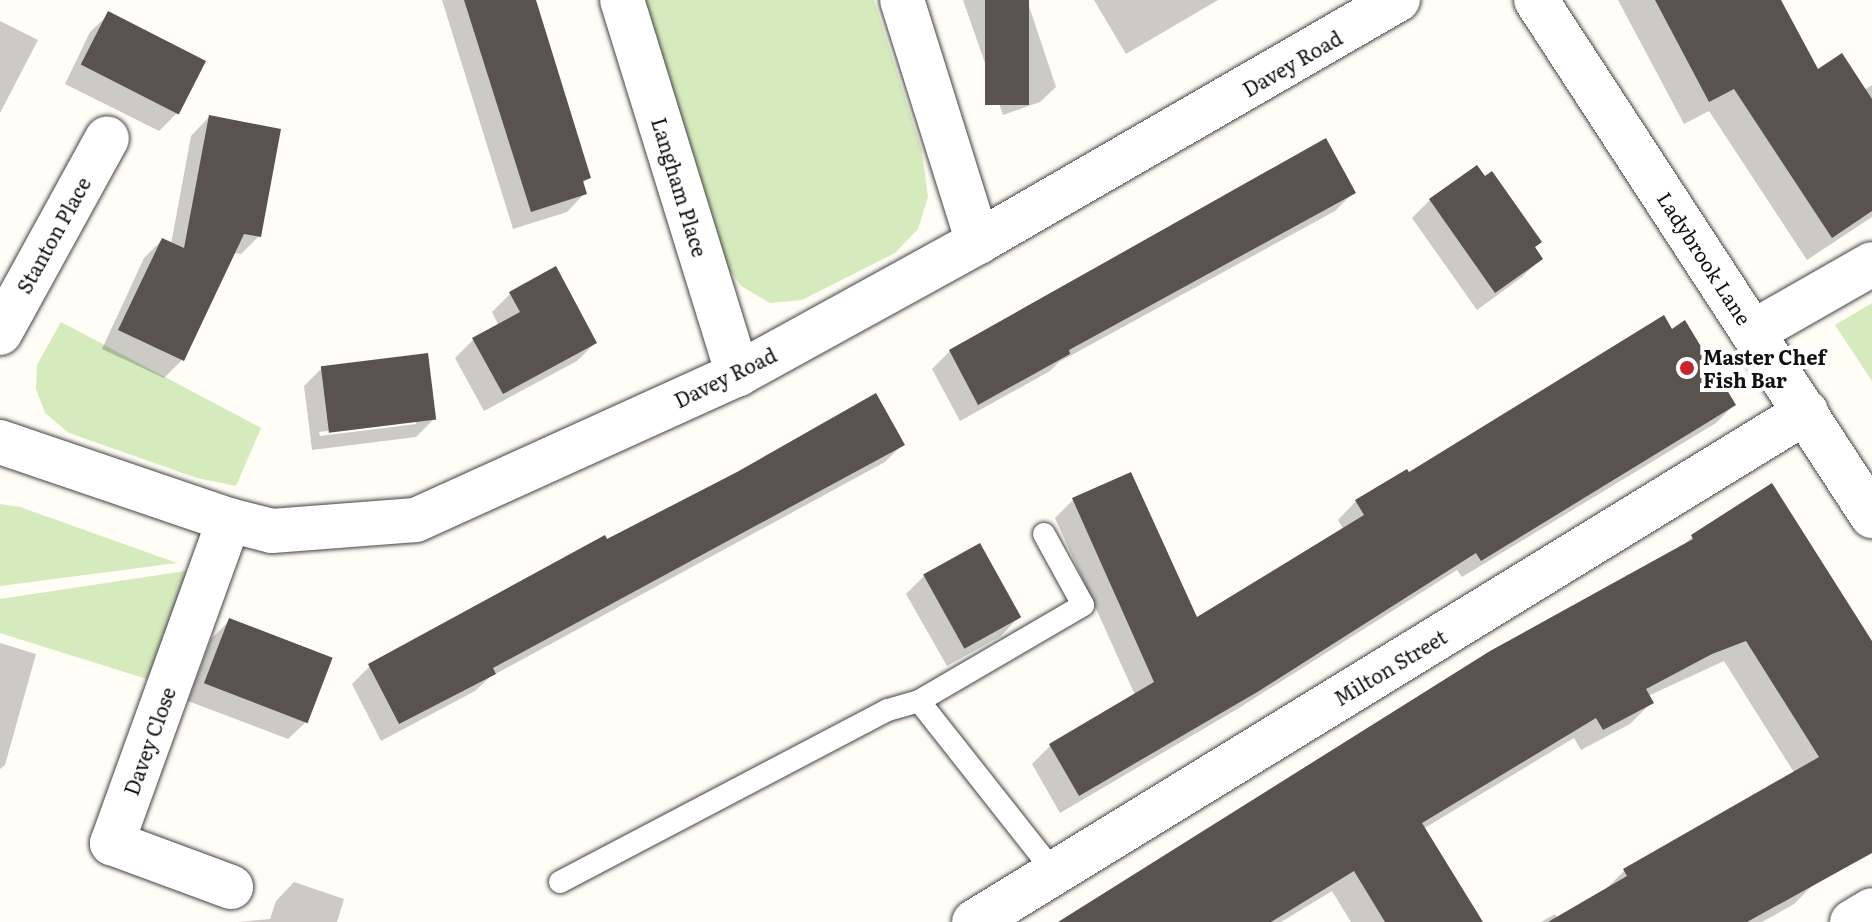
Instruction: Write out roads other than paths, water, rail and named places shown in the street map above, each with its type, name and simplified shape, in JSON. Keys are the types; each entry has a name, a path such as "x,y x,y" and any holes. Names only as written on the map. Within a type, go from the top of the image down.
{"street":[{"name":"Langham Place","path":"622,0 738,374"},
{"path":"902,0 978,242"},
{"name":"Davey Road","path":"0,442 229,520 272,531 416,520 738,374 978,242 1398,0"},
{"name":"Ladybrook Lane","path":"1536,0 1872,516"},
{"name":"Stanton Place","path":"0,333 107,138"},
{"path":"1753,332 1872,264"},
{"name":"Milton Street","path":"974,922 1806,412"},
{"name":"Davey Close","path":"229,520 112,843 231,887"},
{"path":"1852,922 1872,910"}],"lane":[{"path":"560,882 888,710 919,701 1083,605 1044,534"},
{"path":"919,701 1054,872"}],"place":[{"name":"Master Chef Fish Bar","path":"1687,368"}]}
